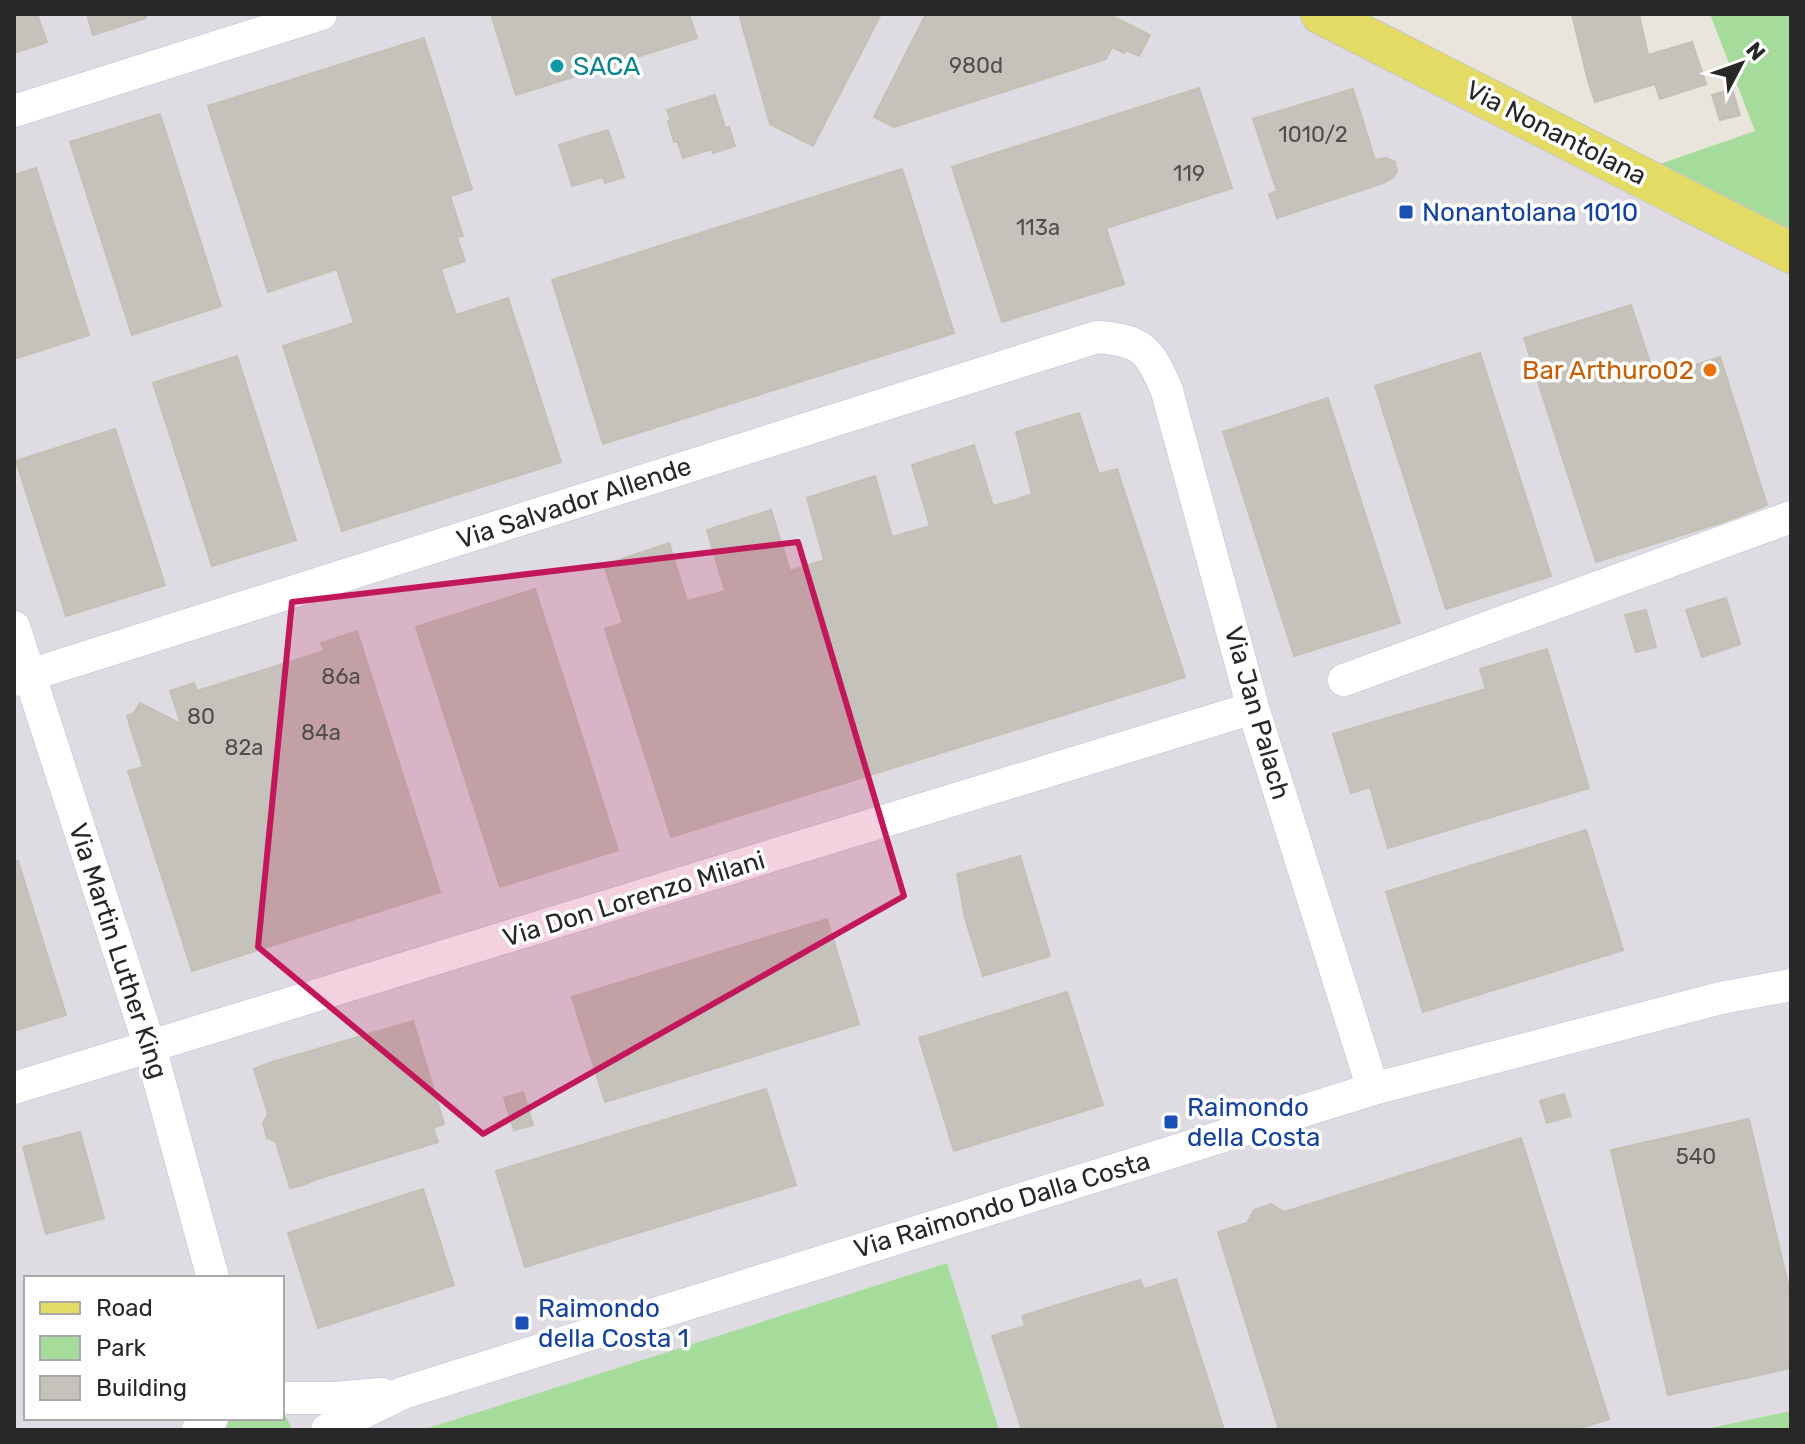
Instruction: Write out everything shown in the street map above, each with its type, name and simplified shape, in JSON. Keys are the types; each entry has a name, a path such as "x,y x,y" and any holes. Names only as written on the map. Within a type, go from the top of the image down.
{"main road":[{"name":"Via Nonantolana","path":"1321,14 1791,253"}],"street":[{"path":"14,111 282,21 321,14"},
{"name":"Via Salvador Allende","path":"22,677 1097,337 1135,344"},
{"name":"Via Jan Palach","path":"1135,344 1156,363 1167,391 1253,708 1373,1089"},
{"path":"1344,680 1791,517"},
{"name":"Via Martin Luther King","path":"14,627 22,677 150,1047 212,1276"},
{"name":"Via Don Lorenzo Milani","path":"14,1088 1253,708"},
{"name":"Via Raimondo Dalla Costa","path":"403,1393 1373,1089 1721,998 1791,985"},
{"path":"286,1395 335,1398 403,1393"},
{"path":"327,1430 403,1393"},
{"path":"286,1395 299,1407 305,1430"}],"highlighted area":[{"path":"798,542 904,896 483,1134 258,947 292,602"}],"shaded area":[{"path":"14,14 1366,14 1654,166 1791,234 1791,1411 1701,1430 999,1430 947,1263 422,1430 14,1430"}],"green space":[{"path":"1710,14 1791,14 1791,233 1654,166 1755,131"},
{"path":"947,1263 999,1430 422,1430"},
{"path":"1791,1411 1791,1430 1701,1430"},
{"path":"284,1414 291,1430 225,1430 228,1420 284,1420"}],"building":[{"path":"14,14 37,14 47,42 14,53"},
{"path":"87,14 146,14 146,18 93,35"},
{"name":"SACA","path":"502,14 689,14 697,38 516,95 492,17"},
{"path":"739,14 881,14 813,146 770,124"},
{"path":"926,14 1108,14 1150,35 1139,56 1112,47 1106,59 894,127 874,117"},
{"path":"1572,14 1639,14 1648,55 1692,42 1706,84 1660,99 1655,84 1595,102"},
{"path":"424,38 472,189 450,196 463,236 457,237 465,261 441,269 456,315 508,298 561,462 342,531 283,346 354,323 337,269 268,292 208,106"},
{"path":"1199,88 1232,188 1106,228 1124,284 1002,322 952,167"},
{"path":"1353,89 1375,160 1386,158 1395,162 1397,171 1394,177 1277,218 1269,194 1277,191 1253,119"},
{"path":"1732,89 1740,115 1720,120 1712,95"},
{"path":"715,95 725,128 729,127 735,146 683,158 677,141 674,142 667,110"},
{"path":"160,114 221,306 132,335 70,142"},
{"path":"608,130 624,177 605,183 603,177 572,186 559,145"},
{"path":"36,168 89,335 14,359 14,175"},
{"path":"902,169 954,333 603,444 552,280"},
{"path":"1631,305 1655,378 1720,357 1767,505 1596,562 1524,338"},
{"path":"1480,353 1551,576 1446,609 1375,386"},
{"path":"237,356 296,540 212,566 153,383"},
{"path":"1328,398 1400,623 1294,656 1223,432"},
{"path":"1079,413 1099,474 1117,469 1185,677 671,837 605,629 623,623 604,565 669,543 687,601 725,591 707,530 771,510 790,571 824,560 807,498 875,476 892,537 930,526 912,465 974,445 993,506 1015,500 1032,494 1016,432"},
{"path":"115,429 165,585 66,616 16,461"},
{"path":"535,589 618,850 500,887 416,627"},
{"path":"1726,598 1740,644 1702,657 1686,610"},
{"path":"1646,610 1656,647 1636,652 1625,615"},
{"path":"357,631 440,892 192,971 128,771 143,767 127,716 134,713 140,703 181,724 170,691 194,683 197,691 324,651 321,643"},
{"path":"1547,649 1589,788 1388,848 1370,787 1351,793 1333,734 1486,689 1480,669"},
{"path":"1586,830 1623,950 1423,1012 1386,892"},
{"path":"1020,856 1050,956 983,976 965,918 957,874"},
{"path":"18,861 66,1015 14,1031 14,862"},
{"path":"827,919 859,1024 605,1102 572,997"},
{"path":"1067,992 1103,1105 954,1151 919,1038"},
{"path":"413,1021 444,1124 433,1128 438,1142 290,1188 276,1142 267,1138 263,1123 268,1114 254,1069"},
{"path":"766,1089 796,1185 525,1267 496,1171"},
{"path":"523,1092 533,1125 514,1130 504,1098"},
{"path":"1564,1094 1571,1116 1547,1123 1540,1101"},
{"path":"1749,1119 1791,1297 1791,1368 1668,1395 1611,1150"},
{"path":"80,1132 104,1218 46,1234 23,1147"},
{"path":"1521,1138 1609,1419 1574,1430 1279,1430 1218,1232 1247,1223 1254,1210 1271,1204 1284,1212"},
{"path":"423,1189 454,1285 318,1328 288,1233"},
{"path":"1176,1279 1224,1430 1022,1430 992,1336 1025,1326 1022,1316 1083,1297 1140,1280 1144,1289"}],"place":[{"name":"SACA","path":"557,66"},
{"name":"Nonantolana 1010","path":"1406,212"},
{"name":"Bar Arthuro02","path":"1710,370"},
{"name":"Raimondo della Costa","path":"1171,1122"},
{"name":"Raimondo della Costa 1","path":"522,1323"}]}
